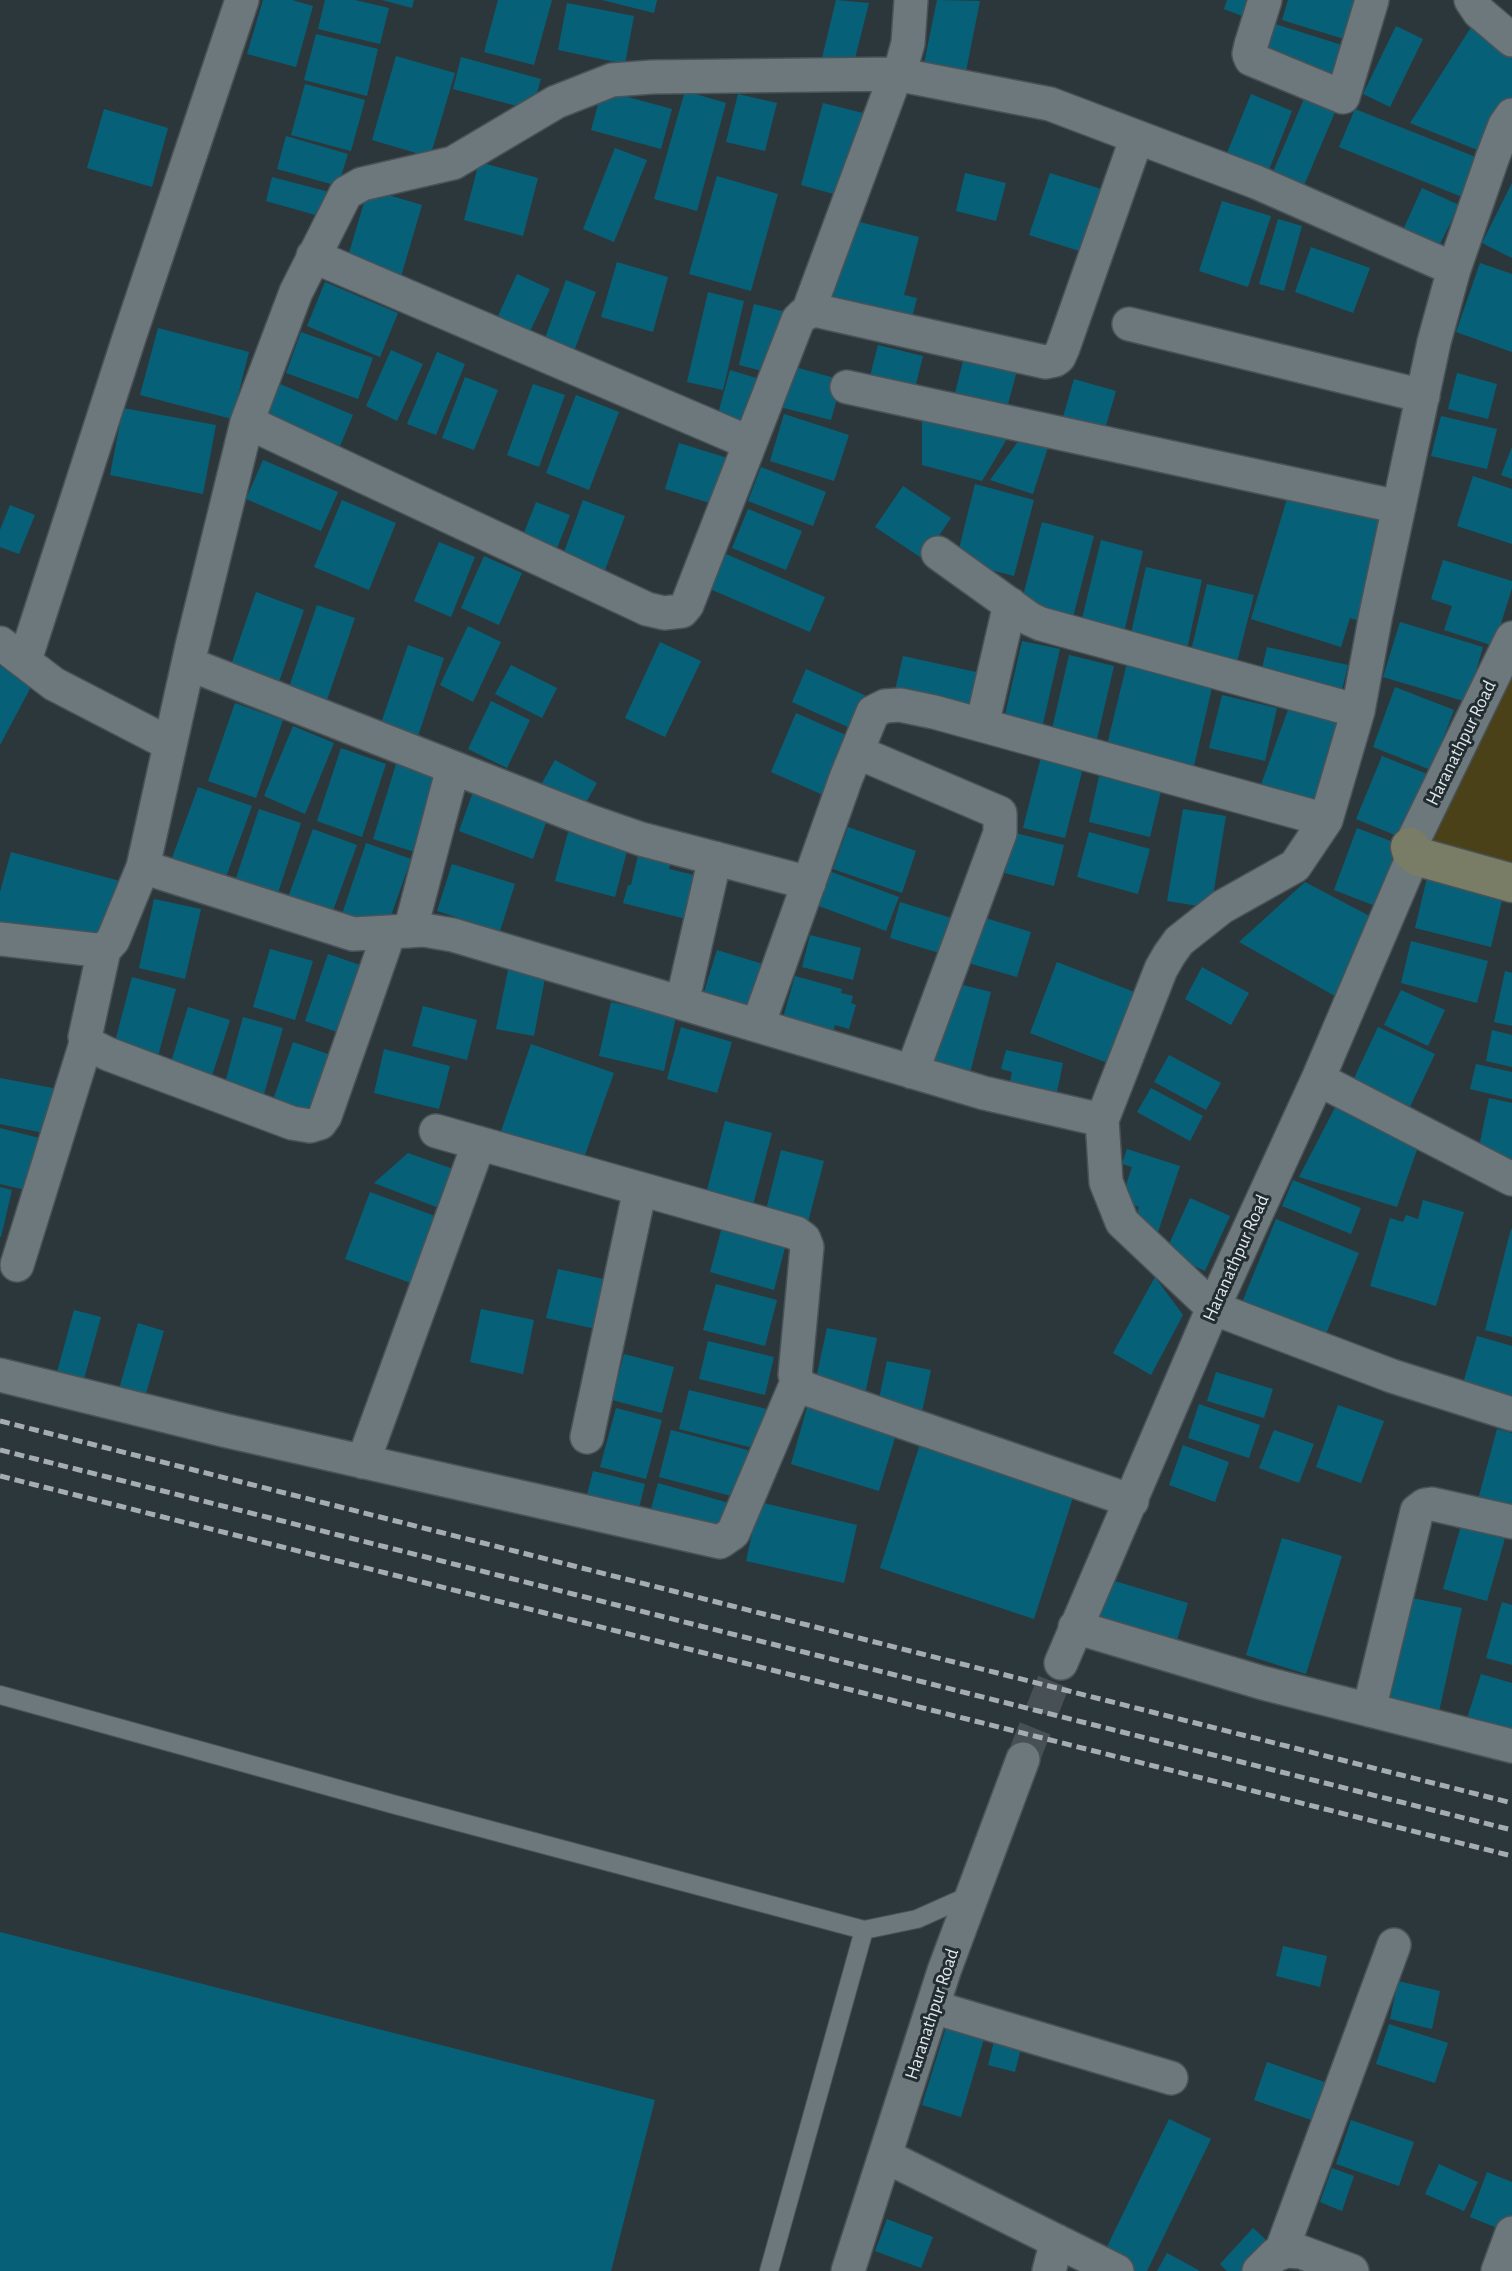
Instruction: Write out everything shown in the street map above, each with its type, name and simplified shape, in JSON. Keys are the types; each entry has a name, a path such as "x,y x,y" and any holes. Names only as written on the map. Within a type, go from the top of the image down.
{"street":[{"path":"170,744 54,684 12,652 123,355 242,0"},
{"path":"808,312 896,74 902,65 908,43 911,0"},
{"path":"1265,0 1251,45 1251,59 1343,97 1372,0"},
{"path":"1471,0 1479,12 1512,40"},
{"path":"18,1265 86,1043 85,1037 104,950 113,940 143,867 188,664 247,422 296,292 342,196 349,190 362,184 453,163 556,102 612,80 652,77 896,74 1050,104 1256,182 1454,269"},
{"path":"1512,115 1505,125 1492,159 1454,269 1423,396 1358,711 1326,820 1295,866 1222,907 1179,941 1169,954 1102,1120 1106,1182 1122,1222 1213,1308 1392,1376 1512,1414"},
{"path":"247,422 647,608 664,613 682,611 687,605 798,320 814,310 1045,362 1055,360 1063,348 1137,137"},
{"path":"313,256 751,443"},
{"path":"1129,324 1423,396"},
{"path":"847,387 1399,507"},
{"path":"938,553 1041,624 1358,711"},
{"path":"982,725 1010,604"},
{"name":"Haranathpur Road","path":"1061,1663 1213,1308 1318,1079 1412,851 1512,638"},
{"path":"188,664 592,822 641,839 809,883"},
{"path":"758,1025 857,751 873,712 885,706 900,705 934,712 1326,820"},
{"path":"857,751 1000,813 1000,833 912,1072"},
{"path":"86,1043 108,1054 292,1123 310,1126 320,1123 326,1116 399,932 453,768"},
{"path":"1412,851 1512,883"},
{"path":"682,1003 715,858"},
{"path":"143,867 353,934 424,930 453,935 984,1093 1102,1120"},
{"path":"0,939 104,950"},
{"path":"1318,1079 1512,1179"},
{"path":"436,1131 785,1229 804,1239 807,1247 796,1375 800,1387 1132,1501"},
{"path":"363,1462 479,1143"},
{"path":"587,1437 640,1189"},
{"path":"0,1375 210,1427 720,1542 733,1533 797,1382"},
{"path":"1369,1710 1417,1511 1425,1504 1432,1504 1512,1522"},
{"path":"1075,1627 1263,1683 1512,1746"},
{"name":"Haranathpur Road","path":"848,2271 933,2007 1023,1759"},
{"path":"1270,2262 1394,1945"},
{"path":"933,2007 1171,2078"},
{"path":"885,2156 1053,2256 1117,2271"},
{"path":"1498,2271 1512,2233"},
{"path":"1270,2262 1300,2252 1352,2271"}],"lane":[{"path":"0,1695 409,1809 864,1930 917,1919 973,1895"},
{"path":"769,2271 864,1930"}],"shaded area":[{"path":"1512,648 1512,880 1419,857"}],"building":[{"path":"263,0 292,0 313,6 296,67 247,54"},
{"path":"325,0 355,0 389,8 380,44 318,29"},
{"path":"382,0 414,0 412,8"},
{"path":"498,0 552,0 534,65 484,52"},
{"path":"602,0 657,0 654,13"},
{"path":"836,0 869,3 852,70 821,62"},
{"path":"937,0 980,1 964,81 922,73"},
{"path":"1227,0 1257,0 1250,19 1224,9"},
{"path":"1288,0 1364,0 1354,42 1282,20"},
{"path":"567,3 634,16 625,64 558,50"},
{"path":"1475,21 1512,55 1512,105 1485,153 1410,123"},
{"path":"1275,24 1342,45 1331,80 1264,59"},
{"path":"1396,26 1423,39 1390,107 1363,94"},
{"path":"316,34 378,49 367,96 304,80"},
{"path":"396,56 455,73 430,157 372,140"},
{"path":"461,57 541,79 532,110 453,89"},
{"path":"305,84 365,100 351,151 291,135"},
{"path":"602,90 672,109 661,149 591,130"},
{"path":"685,91 726,103 697,211 654,199"},
{"path":"738,94 777,103 765,151 726,142"},
{"path":"1251,94 1292,111 1265,180 1223,163"},
{"path":"1304,99 1335,112 1300,195 1269,181"},
{"path":"823,103 863,113 841,196 801,185"},
{"path":"104,109 168,128 152,187 87,168"},
{"path":"1355,109 1483,160 1467,199 1339,147"},
{"path":"286,136 348,154 338,186 277,169"},
{"path":"615,148 647,160 614,242 583,229"},
{"path":"479,162 538,178 523,236 464,220"},
{"path":"965,173 1006,183 996,221 956,211"},
{"path":"1050,173 1114,193 1095,256 1029,235"},
{"path":"717,176 778,194 751,291 689,274"},
{"path":"272,177 333,193 326,218 266,201"},
{"path":"1512,183 1512,258 1482,243"},
{"path":"1422,188 1459,205 1439,246 1403,230"},
{"path":"368,189 422,205 400,280 346,263"},
{"path":"1222,201 1271,216 1248,287 1199,271"},
{"path":"1278,219 1302,226 1284,291 1259,284"},
{"path":"852,220 919,237 904,295 917,298 909,329 856,308 858,302 833,296"},
{"path":"1311,247 1370,268 1353,313 1295,292"},
{"path":"617,262 668,277 653,332 601,317"},
{"path":"1480,263 1512,274 1512,352 1456,332"},
{"path":"517,274 550,289 525,342 493,327"},
{"path":"566,280 596,292 570,362 540,352"},
{"path":"325,282 398,313 380,357 307,326"},
{"path":"708,292 744,301 723,390 687,382"},
{"path":"754,304 790,313 774,374 739,365"},
{"path":"158,328 249,352 232,419 140,395"},
{"path":"301,332 373,358 358,399 286,373"},
{"path":"878,345 923,356 913,396 868,384"},
{"path":"391,350 423,364 397,421 366,406"},
{"path":"437,352 465,364 436,435 407,424"},
{"path":"965,353 1018,367 1005,415 953,401"},
{"path":"791,366 842,380 831,420 780,407"},
{"path":"730,370 766,381 751,435 715,425"},
{"path":"1457,373 1497,384 1488,419 1448,409"},
{"path":"465,377 498,390 474,450 442,438"},
{"path":"1074,379 1116,391 1103,436 1061,424"},
{"path":"280,384 353,415 335,458 263,427"},
{"path":"533,384 565,395 539,467 507,455"},
{"path":"576,395 619,412 589,490 546,473"},
{"path":"123,408 216,425 203,494 110,475"},
{"path":"784,414 849,435 834,481 770,461"},
{"path":"1441,416 1497,429 1487,469 1431,456"},
{"path":"922,417 1008,437 982,481 922,465"},
{"path":"1022,436 1049,444 1033,494 990,480"},
{"path":"679,443 734,460 719,506 665,489"},
{"path":"1512,447 1512,479 1501,475"},
{"path":"263,460 338,492 321,531 246,499"},
{"path":"761,467 826,492 813,526 748,501"},
{"path":"1473,476 1512,489 1512,544 1457,526"},
{"path":"975,484 1034,500 1014,576 956,561"},
{"path":"903,486 951,518 923,559 875,527"},
{"path":"1289,492 1380,519 1372,546 1382,550 1360,621 1350,618 1341,647 1251,619"},
{"path":"342,500 396,523 369,590 314,567"},
{"path":"583,500 625,516 602,578 560,563"},
{"path":"536,502 570,515 554,556 520,543"},
{"path":"10,505 35,515 19,554 0,547 0,530"},
{"path":"748,509 802,531 786,570 732,548"},
{"path":"1042,522 1094,536 1072,621 1020,608"},
{"path":"1101,540 1143,551 1122,641 1079,631"},
{"path":"439,542 475,557 451,617 414,601"},
{"path":"726,554 825,597 810,632 710,589"},
{"path":"484,556 522,573 499,625 461,608"},
{"path":"1443,560 1512,581 1494,646 1444,630 1452,606 1431,599"},
{"path":"1146,567 1202,580 1186,654 1129,642"},
{"path":"1207,584 1254,595 1236,666 1190,655"},
{"path":"256,592 304,610 279,682 231,665"},
{"path":"317,605 355,618 327,700 289,687"},
{"path":"1400,622 1483,647 1467,702 1383,677"},
{"path":"468,626 501,642 473,702 440,685"},
{"path":"1022,641 1060,649 1042,728 1004,719"},
{"path":"660,642 701,661 665,737 625,718"},
{"path":"408,645 444,658 418,736 381,723"},
{"path":"1267,647 1348,665 1340,699 1259,681"},
{"path":"1069,655 1114,666 1097,739 1052,729"},
{"path":"903,656 985,674 977,709 895,690"},
{"path":"1128,659 1214,679 1193,770 1106,749"},
{"path":"511,665 557,688 542,718 495,694"},
{"path":"0,666 33,683 0,745"},
{"path":"806,669 873,699 859,732 792,702"},
{"path":"1395,687 1454,710 1431,770 1373,747"},
{"path":"1222,695 1277,708 1265,761 1209,748"},
{"path":"1293,696 1349,717 1315,811 1259,790"},
{"path":"491,701 530,720 507,768 468,749"},
{"path":"235,703 283,720 256,798 208,781"},
{"path":"796,713 855,739 830,798 771,772"},
{"path":"293,726 334,743 305,814 264,796"},
{"path":"341,748 386,764 362,837 317,821"},
{"path":"1042,753 1084,764 1065,838 1023,828"},
{"path":"1382,756 1427,774 1402,838 1356,819"},
{"path":"555,760 597,783 580,813 538,790"},
{"path":"396,764 442,778 418,853 373,839"},
{"path":"1099,776 1161,791 1150,837 1089,822"},
{"path":"198,787 252,806 226,877 172,858"},
{"path":"474,789 548,817 533,859 459,831"},
{"path":"259,809 301,823 276,899 234,884"},
{"path":"1183,809 1226,816 1211,908 1167,901"},
{"path":"848,827 916,851 902,893 833,869"},
{"path":"1357,828 1401,845 1378,907 1334,890"},
{"path":"313,829 357,845 331,916 287,900"},
{"path":"568,832 628,847 615,897 555,881"},
{"path":"1089,832 1150,849 1138,894 1077,877"},
{"path":"1015,833 1064,845 1054,886 1005,873"},
{"path":"366,843 411,859 386,930 342,914"},
{"path":"639,851 672,859 669,869 694,875 691,890 700,892 694,921 623,903 628,885 631,885"},
{"path":"11,852 120,881 102,949 0,922 0,892"},
{"path":"452,864 515,884 500,931 437,911"},
{"path":"829,871 899,897 886,931 816,905"},
{"path":"1427,878 1503,896 1491,947 1415,928"},
{"path":"1305,882 1379,921 1342,1000 1239,942"},
{"path":"154,899 201,909 185,979 139,968"},
{"path":"900,902 961,921 949,956 890,938"},
{"path":"979,916 1031,932 1017,977 965,962"},
{"path":"810,935 861,948 853,980 802,967"},
{"path":"1411,941 1488,961 1477,1003 1401,983"},
{"path":"270,949 313,961 295,1020 253,1007"},
{"path":"717,950 766,965 753,1008 704,992"},
{"path":"328,954 369,968 346,1035 305,1021"},
{"path":"1057,962 1137,993 1110,1064 1030,1033"},
{"path":"1202,967 1249,993 1231,1025 1185,999"},
{"path":"508,970 545,978 534,1036 496,1029"},
{"path":"1505,971 1512,973 1512,1026 1494,1022"},
{"path":"795,976 842,989 841,993 853,996 851,1003 856,1005 849,1029 835,1025 830,1043 780,1028"},
{"path":"132,977 176,989 157,1060 113,1049"},
{"path":"955,983 991,992 970,1073 934,1064"},
{"path":"1401,990 1445,1010 1428,1046 1384,1025"},
{"path":"611,1002 676,1017 664,1071 599,1056"},
{"path":"423,1006 477,1020 467,1060 412,1046"},
{"path":"188,1007 230,1020 209,1085 168,1072"},
{"path":"243,1017 283,1028 262,1101 223,1090"},
{"path":"681,1027 732,1042 717,1093 667,1079"},
{"path":"1378,1027 1435,1054 1407,1113 1350,1087"},
{"path":"1492,1030 1512,1035 1512,1067 1486,1061"},
{"path":"293,1042 337,1057 316,1121 271,1106"},
{"path":"531,1044 614,1073 580,1169 498,1140"},
{"path":"384,1049 450,1066 439,1109 374,1093"},
{"path":"1006,1050 1063,1063 1055,1101 1008,1091 1012,1072 1001,1069"},
{"path":"1169,1055 1221,1083 1206,1110 1154,1082"},
{"path":"1476,1064 1512,1072 1512,1099 1470,1089"},
{"path":"0,1078 53,1088 44,1133 0,1124"},
{"path":"1151,1088 1203,1116 1190,1141 1137,1112"},
{"path":"1341,1096 1419,1144 1397,1207 1299,1177"},
{"path":"1489,1098 1512,1103 1512,1164 1477,1157"},
{"path":"725,1121 772,1133 753,1205 706,1194"},
{"path":"0,1128 39,1138 26,1190 0,1184"},
{"path":"1127,1149 1180,1166 1157,1235 1132,1227 1139,1207 1126,1202 1129,1190 1125,1188 1132,1167 1122,1164"},
{"path":"781,1150 824,1161 807,1226 765,1214"},
{"path":"408,1153 459,1171 444,1210 374,1183"},
{"path":"1293,1180 1361,1208 1351,1234 1282,1206"},
{"path":"0,1187 12,1190 1,1237 0,1237"},
{"path":"370,1192 443,1219 419,1286 345,1259"},
{"path":"1190,1198 1230,1216 1205,1271 1165,1253"},
{"path":"1423,1200 1464,1212 1436,1306 1370,1286 1390,1218 1403,1222 1406,1215 1418,1219"},
{"path":"1276,1219 1359,1253 1324,1339 1241,1305"},
{"path":"723,1223 787,1240 774,1290 710,1272"},
{"path":"1512,1229 1512,1337 1485,1330"},
{"path":"558,1269 608,1280 596,1329 546,1318"},
{"path":"1155,1277 1183,1315 1151,1375 1113,1353"},
{"path":"716,1284 777,1300 765,1346 703,1330"},
{"path":"481,1309 534,1320 523,1374 470,1362"},
{"path":"74,1310 101,1317 81,1390 54,1383"},
{"path":"138,1323 164,1331 143,1404 117,1396"},
{"path":"827,1328 877,1338 865,1394 815,1383"},
{"path":"1477,1336 1512,1346 1512,1404 1461,1390"},
{"path":"708,1341 774,1357 765,1395 699,1379"},
{"path":"624,1354 674,1367 662,1413 612,1400"},
{"path":"887,1361 931,1370 921,1417 877,1408"},
{"path":"1216,1372 1273,1389 1264,1418 1207,1401"},
{"path":"689,1390 771,1410 761,1450 679,1429"},
{"path":"808,1404 897,1431 879,1491 791,1464"},
{"path":"1199,1404 1260,1425 1249,1458 1188,1438"},
{"path":"1338,1405 1384,1421 1361,1483 1316,1467"},
{"path":"616,1408 662,1420 646,1479 600,1467"},
{"path":"1497,1429 1512,1433 1512,1516 1476,1507"},
{"path":"671,1430 751,1451 739,1498 659,1477"},
{"path":"1274,1430 1314,1444 1299,1483 1259,1468"},
{"path":"922,1438 1076,1488 1034,1619 880,1568"},
{"path":"1183,1445 1229,1462 1215,1502 1169,1485"},
{"path":"593,1471 645,1484 636,1520 584,1507"},
{"path":"658,1483 729,1503 718,1540 648,1520"},
{"path":"759,1502 857,1525 844,1583 746,1561"},
{"path":"1462,1522 1506,1535 1487,1601 1443,1589"},
{"path":"1282,1538 1342,1556 1306,1674 1246,1655"},
{"path":"1108,1579 1188,1603 1175,1647 1094,1623"},
{"path":"1402,1596 1462,1608 1439,1712 1379,1698"},
{"path":"1502,1602 1512,1605 1512,1665 1486,1658"},
{"path":"1481,1674 1512,1683 1512,1742 1464,1728"},
{"path":"0,1932 655,2100 611,2271 0,2271"},
{"path":"1283,1946 1327,1956 1320,1987 1276,1976"},
{"path":"1398,1981 1440,1991 1432,2029 1390,2019"},
{"path":"948,2021 986,2032 961,2117 922,2105"},
{"path":"1389,2024 1448,2043 1435,2083 1376,2064"},
{"path":"995,2037 1022,2044 1015,2072 988,2065"},
{"path":"1267,2062 1333,2085 1320,2123 1254,2100"},
{"path":"1169,2119 1211,2139 1147,2271 1126,2271 1101,2259"},
{"path":"1351,2120 1414,2142 1399,2186 1336,2164"},
{"path":"1439,2164 1478,2182 1464,2211 1425,2194"},
{"path":"1332,2168 1354,2176 1342,2211 1320,2202"},
{"path":"1487,2172 1512,2182 1512,2214 1505,2231 1470,2217"},
{"path":"887,2219 933,2237 921,2268 875,2251"},
{"path":"1253,2228 1275,2248 1254,2271 1227,2271 1220,2264"},
{"path":"1167,2253 1200,2271 1157,2271"}],"tunnel":[{"path":"1023,1759 1061,1663"}],"railway":[{"path":"0,1421 1512,1803"},
{"path":"0,1450 1512,1830"},
{"path":"0,1476 1512,1856"}]}
